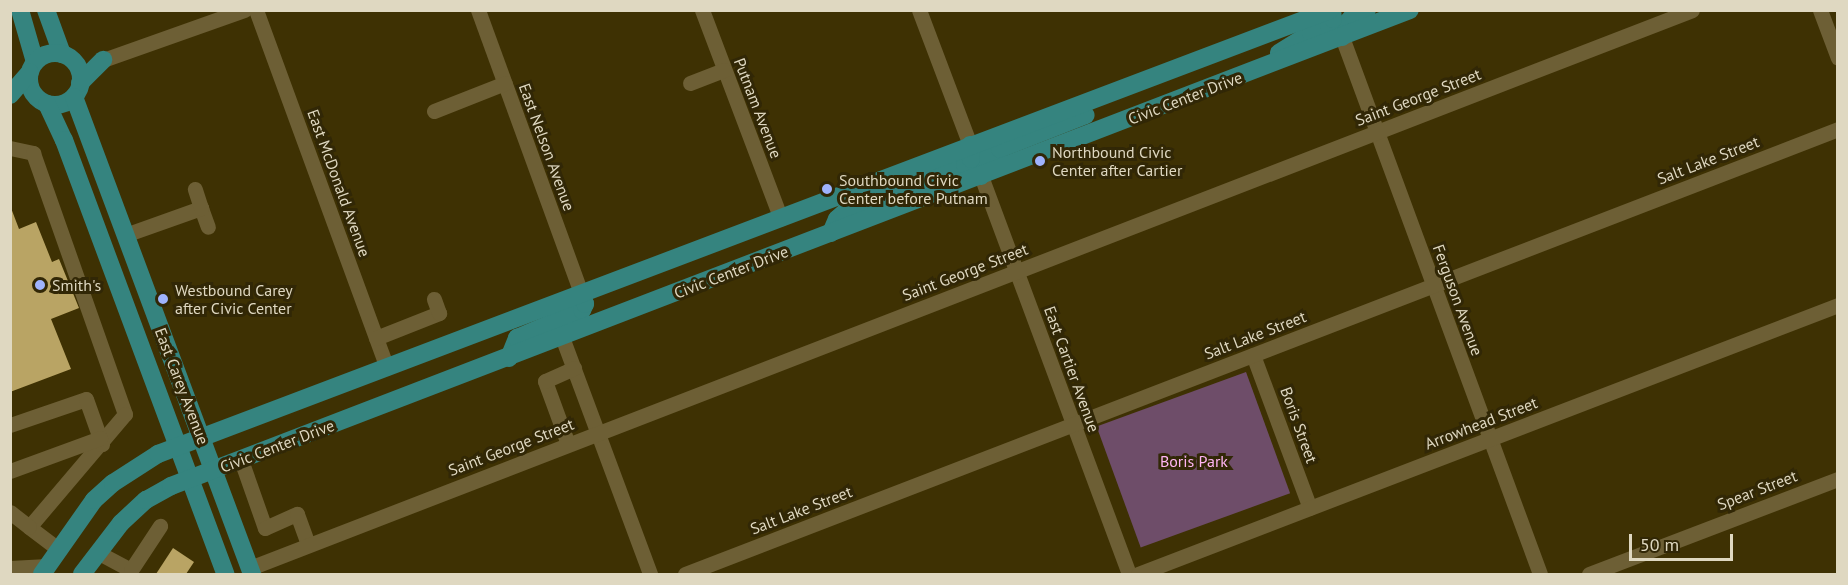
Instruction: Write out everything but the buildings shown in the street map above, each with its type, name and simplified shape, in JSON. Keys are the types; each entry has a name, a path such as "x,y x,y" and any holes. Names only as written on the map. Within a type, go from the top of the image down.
{"main road":[{"path":"20,10 32,67 31,90 44,103"},
{"path":"46,10 67,57 78,69 77,90"},
{"path":"1248,74 1311,33 1329,26 1333,19 1331,10"},
{"name":"Civic Center Drive","path":"45,570 94,500 113,483 155,455 1331,10"},
{"path":"1342,37 1346,24 1353,16 1367,10"},
{"name":"Civic Center Drive","path":"82,574 121,523 146,500 189,479 1410,10"},
{"path":"47,54 103,60 62,105 10,97 32,67 47,54"},
{"name":"East Carey Avenue","path":"77,90 125,235 251,571"},
{"path":"981,176 980,165 985,158 1000,149 1109,104 1114,92"},
{"name":"East Carey Avenue","path":"44,103 64,140 225,574"},
{"path":"831,233 837,219 845,212 964,165 971,159 970,146"},
{"path":"508,358 517,338 582,310 585,304 582,295"}],"street":[{"path":"103,60 244,10"},
{"name":"East McDonald Avenue","path":"256,10 387,368"},
{"name":"East Nelson Avenue","path":"478,10 582,295"},
{"name":"Putnam Avenue","path":"702,10 781,219"},
{"path":"919,10 970,146"},
{"name":"Saint George Street","path":"251,571 308,545 1692,10"},
{"path":"1820,10 1838,58"},
{"name":"Ferguson Avenue","path":"1342,37 1540,574"},
{"path":"690,83 724,70"},
{"path":"434,111 504,83"},
{"name":"Salt Lake Street","path":"685,574 1838,129"},
{"path":"10,148 33,153 125,414 29,527"},
{"name":"East Cartier Avenue","path":"981,176 1129,574"},
{"path":"195,189 208,227"},
{"path":"125,235 201,208"},
{"path":"376,338 439,313 434,298"},
{"name":"Arrowhead Street","path":"1137,574 1838,305"},
{"path":"562,337 650,574"},
{"name":"Boris Street","path":"1253,355 1310,508"},
{"path":"568,444 545,381 574,368"},
{"path":"10,425 86,399 101,441"},
{"path":"10,471 101,441"},
{"path":"241,460 265,528 297,514 308,545"},
{"name":"Spear Street","path":"1589,574 1838,479"},
{"path":"10,512 58,549"},
{"path":"97,552 130,572 160,526"},
{"path":"10,568 45,570"}],"green space":[{"name":"Boris Park","path":"1246,372 1290,493 1141,548 1097,426"}],"place":[{"name":"Northbound Civic Center after Cartier","path":"1040,161"},
{"name":"Southbound Civic Center before Putnam","path":"827,189"},
{"name":"Smith's","path":"40,285"},
{"name":"Westbound Carey after Civic Center","path":"163,299"}]}
